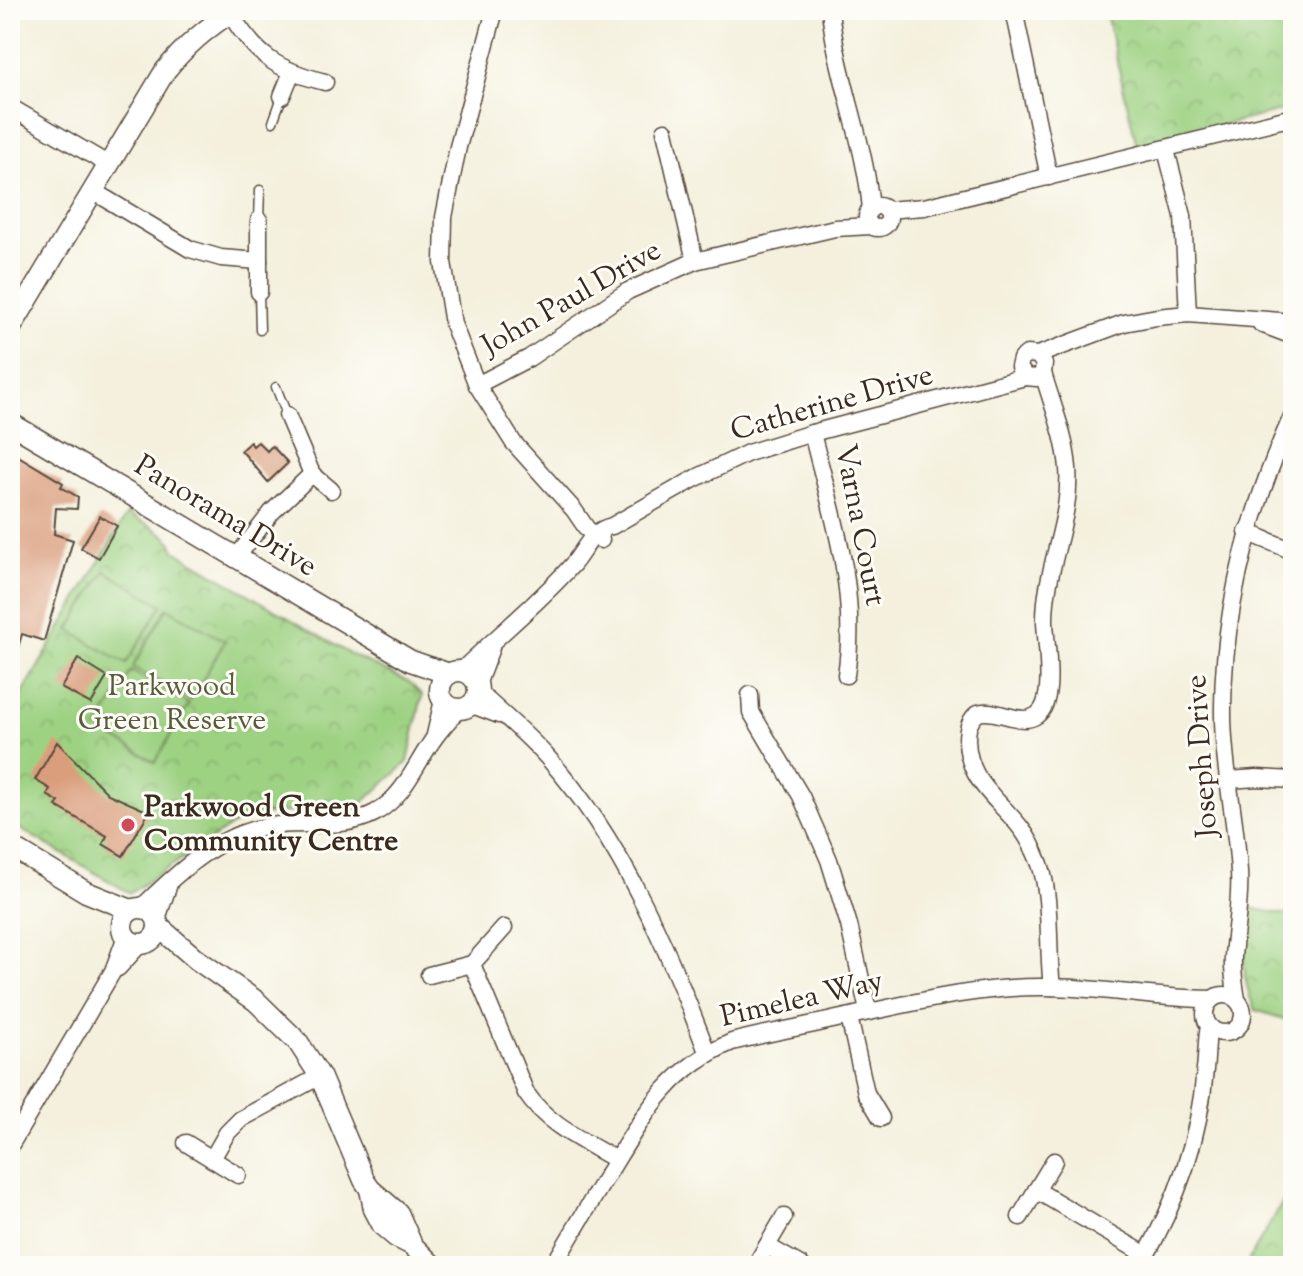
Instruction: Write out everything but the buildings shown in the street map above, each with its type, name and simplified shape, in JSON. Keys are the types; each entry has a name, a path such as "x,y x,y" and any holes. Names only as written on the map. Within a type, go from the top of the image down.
{"street":[{"path":"495,10 458,147 444,217 443,262 453,324 477,385 513,442 597,536"},
{"path":"830,10 841,73 878,215"},
{"path":"1014,10 1049,177"},
{"path":"10,329 165,71 188,43 233,12 256,50 291,74 325,82"},
{"path":"282,96 291,74"},
{"path":"10,107 109,165"},
{"name":"John Paul Drive","path":"477,385 529,358 628,291 695,261 1293,117"},
{"path":"665,131 695,261"},
{"path":"1166,150 1183,216 1188,314"},
{"path":"93,191 190,249 221,258 259,261"},
{"path":"259,220 259,292"},
{"name":"Catherine Drive","path":"10,1146 113,971 170,882 209,849 227,839 275,825 347,823 377,812 397,796 435,737 459,690 493,642 556,584 597,536 694,479 748,453 989,386 1034,370 1081,339 1124,323 1188,314 1293,322"},
{"name":"Catherine Drive","path":"1232,317 1293,336"},
{"path":"1034,370 1064,437 1068,470 1067,503 1050,569 1046,600 1047,695 1042,711 1032,718 984,711 973,716 967,731 969,759 976,778 1021,828 1041,866 1045,887 1049,987"},
{"name":"Joseph Drive","path":"1214,998 1232,960 1238,925 1240,875 1223,715 1224,655 1233,593 1247,532 1293,414"},
{"path":"287,415 312,474 331,490"},
{"name":"Panorama Drive","path":"10,423 459,690"},
{"name":"Varna Court","path":"812,433 848,585 850,648 846,675"},
{"path":"235,559 272,512 312,474"},
{"path":"1247,532 1293,551"},
{"path":"459,690 507,719 549,759 583,802 638,890 707,1052"},
{"path":"750,695 751,712 801,796 829,860 849,925 868,1011"},
{"path":"1228,780 1293,780"},
{"path":"10,846 196,959 256,1001 298,1042 320,1076 383,1226 412,1245 433,1266"},
{"path":"429,975 472,964 504,928"},
{"name":"Joseph Drive","path":"1232,960 1237,1000"},
{"path":"472,964 526,1093 535,1107 550,1121 616,1160"},
{"name":"Pimelea Way","path":"553,1266 654,1100 707,1052 753,1036 972,992 1049,987 1126,991 1173,999 1214,998"},
{"path":"1036,1190 1143,1261 1174,1199 1185,1168 1206,1068 1207,1021 1214,998 1227,995 1237,1000 1243,1017 1237,1028 1225,1033 1206,1068"},
{"name":"Pimelea Way","path":"1173,999 1207,1021"},
{"path":"849,1017 866,1093 881,1118"},
{"path":"1207,1021 1225,1033"},
{"path":"212,1159 227,1133 241,1119 320,1076"},
{"path":"186,1143 238,1175"},
{"path":"1020,1217 1054,1161"},
{"path":"755,1266 784,1217"},
{"path":"767,1246 802,1266"}],"lane":[{"path":"273,122 282,96"},
{"path":"259,220 260,190"},
{"path":"259,292 260,330"},
{"path":"276,387 287,415"}],"green space":[{"path":"1105,10 1291,10 1293,108 1137,146"},
{"name":"Parkwood Green Reserve","path":"127,514 162,533 175,551 350,654 409,682 422,695 408,762 360,805 246,816 130,893 10,823 10,715"},
{"path":"105,571 162,605 126,664 69,630"},
{"path":"167,608 225,641 191,700 133,667"},
{"path":"131,671 189,704 155,762 98,728"},
{"path":"1251,908 1293,916 1293,1022 1255,1010 1249,995 1244,959"},
{"path":"1293,1185 1293,1266 1245,1266"}],"place":[{"name":"Parkwood Green Community Centre","path":"128,825"}]}
